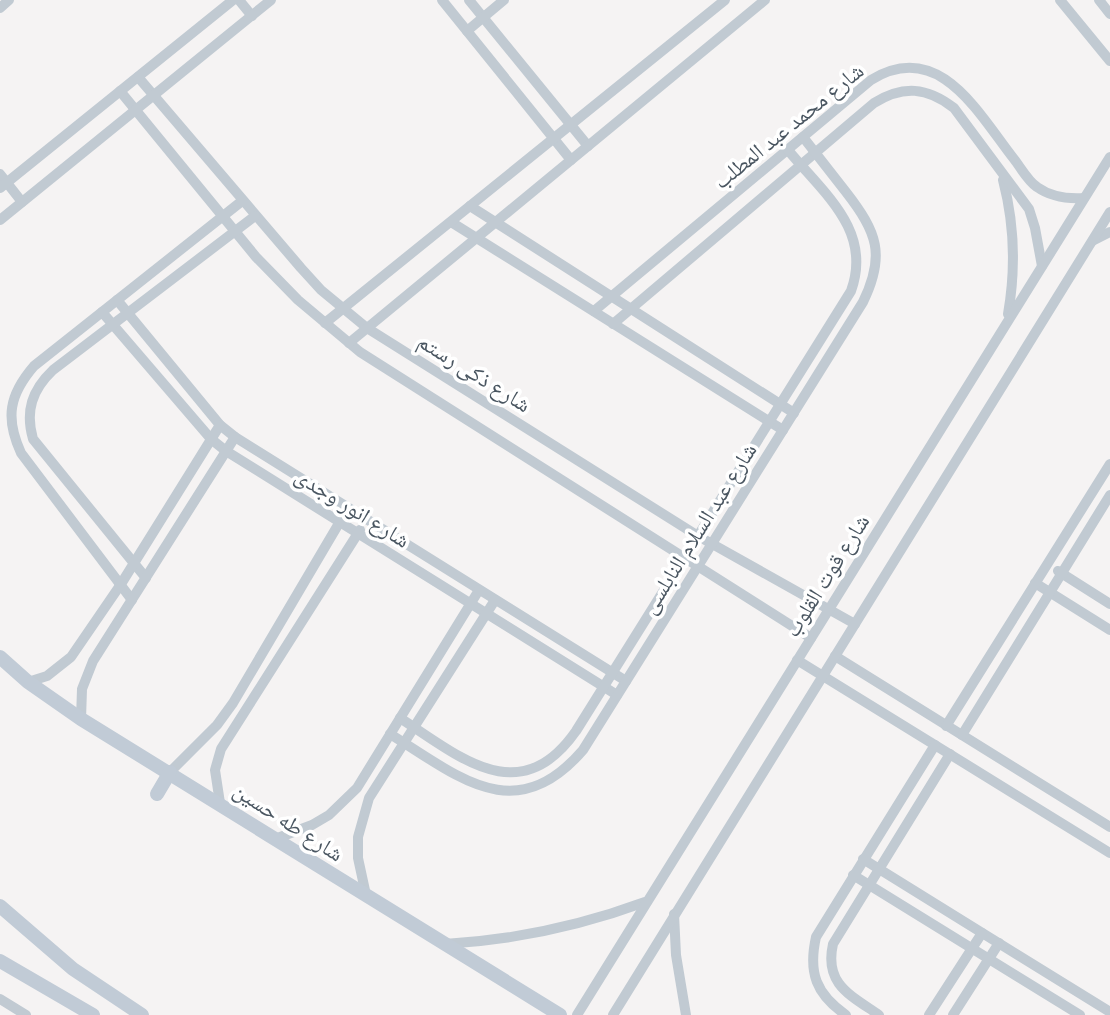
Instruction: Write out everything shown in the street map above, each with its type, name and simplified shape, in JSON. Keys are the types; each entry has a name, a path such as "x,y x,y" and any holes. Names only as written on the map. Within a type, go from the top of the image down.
{"street":[{"path":"0,8 9,0"},
{"path":"22,202 2,181 236,0 252,16"},
{"path":"442,0 571,160"},
{"path":"467,31 504,0"},
{"path":"325,323 725,0"},
{"path":"349,343 765,0"},
{"path":"1060,0 1110,61"},
{"path":"1099,0 1110,14"},
{"path":"2,213 22,202 268,1"},
{"path":"455,17 472,1 588,146"},
{"name":"شارع محمد عبد المطلب","path":"594,311 884,72 905,67 926,69 946,78 962,92 1034,186 1058,196 1084,198"},
{"name":"شارع ذكى رستم","path":"138,77 255,216 342,309 367,328 698,536 855,624"},
{"name":"شارع محمد عبد المطلب","path":"613,324 874,103 889,94 906,90 924,90 954,108 1029,209 1040,247 1042,267"},
{"name":"شارع ذكى رستم","path":"120,91 275,278 349,343 811,638"},
{"name":"شارع عبد السلام النابلسى","path":"390,734 474,785 491,789 524,788 556,776 583,750 874,281 877,264 872,230 864,215 803,137"},
{"name":"شارع عبد السلام النابلسى","path":"400,718 482,768 512,773 531,769 564,748 851,291 858,261 852,231 788,150"},
{"name":"شارع قوت القلوب","path":"577,1015 1110,157"},
{"path":"1002,174 1011,210 1015,248 1007,322"},
{"path":"132,600 21,453 13,435 13,398 21,381 34,366 242,201"},
{"path":"470,206 794,413"},
{"path":"613,1015 1110,212"},
{"path":"146,578 33,439 29,409 42,381 255,216"},
{"path":"451,222 783,430"},
{"path":"1092,241 1110,232"},
{"name":"شارع انور وجدى","path":"117,300 220,425 235,437 626,681"},
{"name":"شارع انور وجدى","path":"102,312 211,439 226,451 617,695"},
{"path":"28,682 47,676 64,665 121,584 220,425"},
{"path":"81,719 81,698 88,670 235,437"},
{"path":"946,726 1110,464"},
{"path":"879,1015 844,991 836,981 830,957 833,944 878,868 954,757 1049,592 1110,495"},
{"path":"157,794 170,772 217,725 233,703 348,508"},
{"path":"220,803 215,770 221,749 367,519"},
{"path":"1047,565 1110,604"},
{"path":"1035,583 1110,630"},
{"path":"275,839 312,825 344,803 357,788 479,590"},
{"path":"367,897 358,858 362,818 369,798 495,600"},
{"path":"835,656 1110,827"},
{"name":"شارع طه حسين","path":"0,657 28,682 81,719 560,1015"},
{"path":"797,660 1110,853"},
{"path":"846,1015 829,1003 821,992 813,965 816,937 935,745"},
{"path":"863,859 1110,1012"},
{"path":"853,875 1080,1015"},
{"path":"445,944 547,932 645,902"},
{"path":"0,906 73,969 142,1015"},
{"path":"674,914 676,955 686,1015"},
{"path":"929,1015 982,933"},
{"path":"953,1015 999,943"},
{"path":"0,961 93,1015"},
{"path":"821,992 836,981"},
{"path":"0,999 26,1015"}]}
